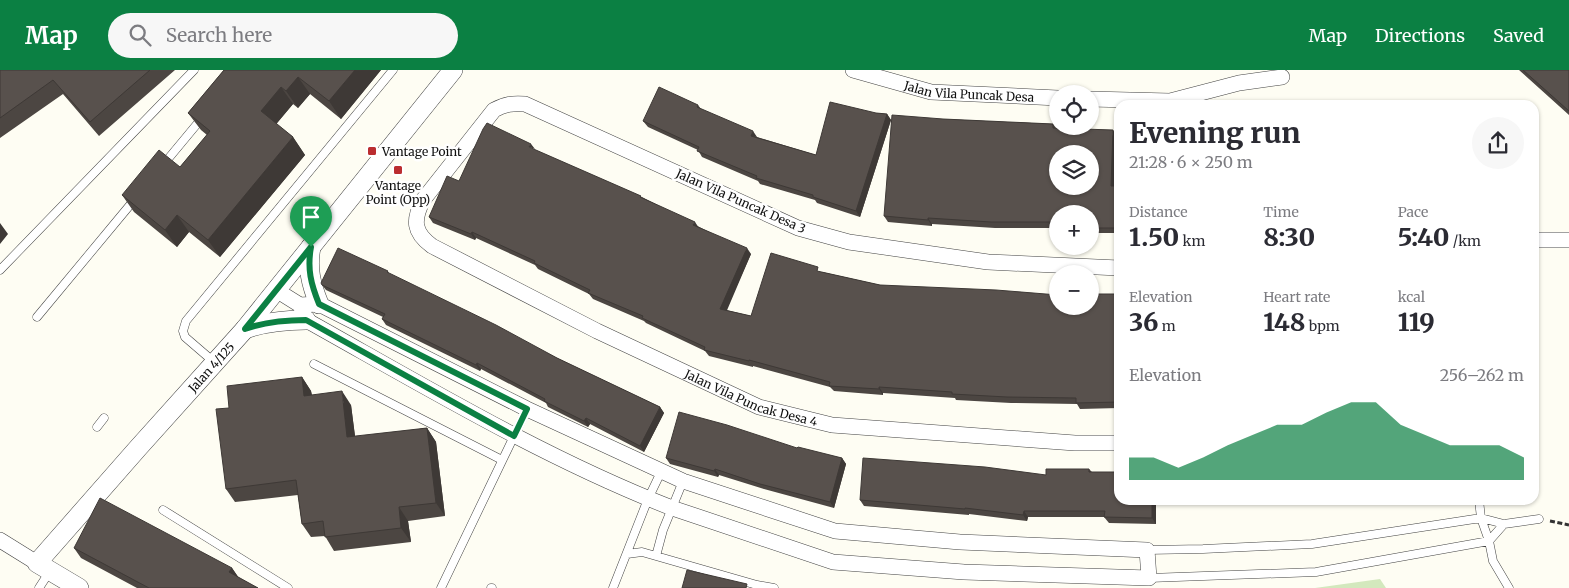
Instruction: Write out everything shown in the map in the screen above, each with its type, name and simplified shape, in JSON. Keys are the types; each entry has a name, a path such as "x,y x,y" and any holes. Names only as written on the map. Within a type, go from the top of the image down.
{"street":[{"name":"Jalan 4/125","path":"44,567 215,362 245,329 453,70"},
{"name":"Jalan Vila Puncak Desa","path":"853,70 931,92 1049,98"},
{"path":"1180,100 1239,83 1282,77"},
{"path":"1099,99 1114,100"},
{"name":"Jalan Vila Puncak Desa 4","path":"525,104 513,103 503,105 494,110 423,200 417,211 417,231 432,246 580,322 759,407 832,425 1075,443 1114,443"},
{"name":"Jalan Vila Puncak Desa 3","path":"525,104 806,231 849,242 988,262 1114,268"},
{"path":"1539,240 1569,240"},
{"path":"276,290 303,312 514,436 648,499 833,562 964,572 1148,578 1147,550 960,542 835,531 683,482 527,409 319,304 310,278 308,262 311,247"},
{"path":"245,329 303,312 319,304"},
{"path":"0,540 79,588"}],"lane":[{"path":"0,270 194,70"},
{"path":"215,362 185,337 183,331 186,321 394,70"},
{"path":"158,170 209,108"},
{"path":"38,317 139,193"},
{"path":"314,364 502,460"},
{"path":"441,588 527,409"},
{"path":"97,427 104,418"},
{"path":"613,588 648,499 661,472"},
{"path":"656,556 663,530 683,482"},
{"path":"1480,505 1481,518 1489,541 1493,561 1509,588"},
{"path":"163,510 288,588"},
{"path":"1147,550 1312,544 1481,518 1504,524 1539,519"},
{"path":"1148,578 1316,572 1489,541 1504,524"},
{"path":"627,554 639,552 774,588"},
{"path":"39,588 44,567"}],"green space":[{"path":"1380,579 1386,588 1315,588"}],"building":[{"path":"0,70 150,70 90,122 53,80 0,118"},
{"path":"224,70 355,70 329,101 298,77 286,91 281,87 261,111 293,137 208,240 177,215 165,230 122,195 159,150 180,167 210,131 188,113"},
{"path":"1523,70 1569,70 1569,111"},
{"path":"659,87 698,105 697,107 753,131 751,136 816,155 830,102 887,114 856,211 813,197 813,195 756,178 757,176 697,151 699,147 643,121"},
{"path":"892,115 1049,124 1049,135 1099,135 1099,130 1113,130 1111,186 1114,186 1114,228 1099,228 1099,205 1049,205 1049,222 991,222 928,218 928,220 884,216"},
{"path":"487,123 531,144 529,147 641,196 695,222 693,225 747,248 720,309 751,316 771,253 818,267 817,271 880,285 1049,294 1049,315 1099,315 1099,294 1114,294 1114,402 1076,403 1076,398 1007,397 879,387 879,389 829,386 830,382 704,350 705,347 642,318 643,316 588,293 590,290 534,263 535,261 472,232 471,234 429,217 447,176 459,181"},
{"path":"338,248 496,325 557,358 660,407 640,446 586,418 584,421 544,401 545,399 477,363 476,365 382,319 385,314 322,285 321,283"},
{"path":"302,377 304,396 342,391 347,437 427,428 436,503 399,507 401,528 325,537 323,521 302,524 296,480 226,489 216,409 229,408 227,386"},
{"path":"679,412 727,425 797,448 842,458 830,502 760,484 715,469 714,471 666,458"},
{"path":"863,458 985,467 1046,475 1046,469 1089,469 1089,472 1114,472 1114,505 1152,505 1152,518 1104,517 1105,511 1024,511 1023,515 965,508 860,500"},
{"path":"100,498 232,568 229,572 258,588 149,588 74,548"},
{"path":"687,570 747,584 746,588 682,588"}],"place":[{"name":"Vantage Point","path":"372,151"},
{"name":"Vantage Point (Opp)","path":"398,170"}],"route":[{"path":"311,247 308,262 310,278 319,304 527,409 514,436 306,320 273,322 245,329 311,247"}]}
